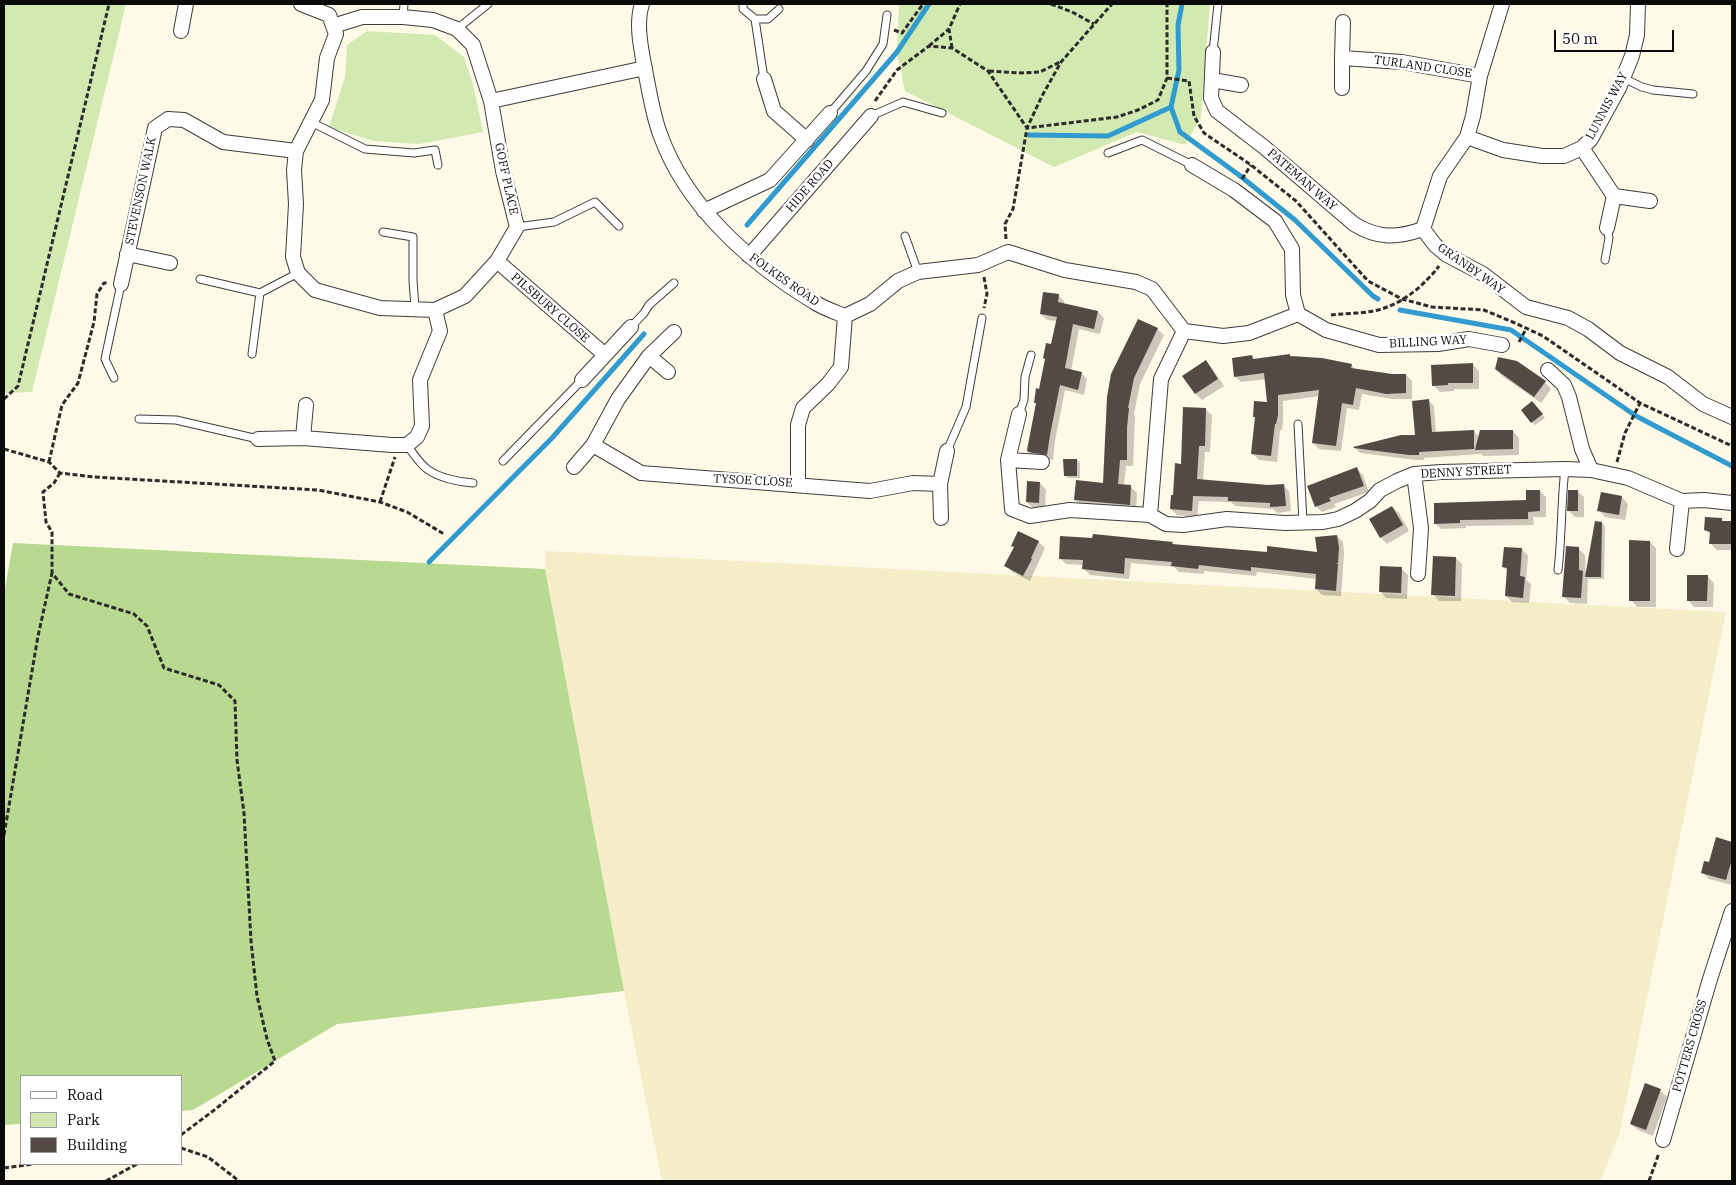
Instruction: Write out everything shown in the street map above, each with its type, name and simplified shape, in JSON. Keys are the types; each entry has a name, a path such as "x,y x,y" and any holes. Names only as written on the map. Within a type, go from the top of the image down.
{"street":[{"path":"181,31 186,4"},
{"path":"258,439 303,438 403,445 417,437 422,426 420,380 440,331 435,310 380,308 315,290 298,273 293,257 296,151 322,100 327,58 336,34 329,15 306,4"},
{"name":"FOLKES ROAD","path":"642,4 639,22 652,106 660,135 688,190 704,211 749,256 815,303 845,316"},
{"path":"1423,229 1440,176 1467,137 1480,76 1502,4"},
{"name":"LUNNIS WAY","path":"1467,137 1503,150 1542,156 1564,156 1582,148 1591,139 1623,78 1632,56 1637,35 1638,4"},
{"path":"333,26 362,17 404,10 457,29"},
{"path":"1342,88 1343,22"},
{"name":"GOFF PLACE","path":"435,310 465,296 497,261 517,228 503,171 491,101 473,45 457,29"},
{"name":"PATEMAN WAY","path":"1213,52 1211,98 1217,111 1264,147 1354,224 1367,232 1383,236 1397,236 1423,229"},
{"name":"TURLAND CLOSE","path":"1342,58 1402,62 1480,76"},
{"path":"491,101 645,68"},
{"path":"764,79 774,111 806,140"},
{"path":"1212,80 1241,85"},
{"path":"704,211 770,180 830,113"},
{"name":"HIDE ROAD","path":"749,256 871,116"},
{"name":"STEVENSON WALK","path":"121,284 155,128 168,119 184,120 223,142 296,151"},
{"name":"LUNNIS WAY","path":"1582,148 1614,196"},
{"path":"845,316 870,304 898,281 918,272 978,265 1008,252 1065,270 1136,282 1152,289 1184,331 1223,336 1249,333 1304,317 1292,295 1292,249 1275,221 1234,190 1192,165"},
{"path":"1607,228 1614,196 1650,201"},
{"name":"GRANBY WAY","path":"1423,229 1435,245 1448,255 1483,274 1526,307 1568,318 1588,329 1620,353 1668,377 1703,404 1732,417"},
{"path":"127,254 170,264"},
{"name":"PILSBURY CLOSE","path":"497,261 604,354"},
{"name":"TYSOE CLOSE","path":"593,446 641,473 798,485 798,425 803,408 828,384 840,367 845,316"},
{"name":"BILLING WAY","path":"1304,317 1326,330 1379,345 1438,344 1469,339 1502,345"},
{"path":"582,380 630,327"},
{"path":"1150,515 1161,378 1184,331"},
{"path":"574,467 593,446 618,399 649,356 674,332"},
{"path":"649,356 668,372"},
{"path":"1548,370 1564,385 1570,397 1582,449 1591,470"},
{"path":"303,438 306,405"},
{"path":"1020,414 1008,460 1042,462"},
{"path":"941,518 940,484 948,451"},
{"name":"DENNY STREET","path":"1008,460 1012,510 1030,516 1070,510 1150,515 1166,524 1183,525 1228,520 1285,523 1323,522 1338,519 1355,511 1370,501 1380,490 1396,481 1414,474 1451,471 1591,470 1637,481 1682,501 1704,500 1732,503"},
{"path":"1414,474 1421,528 1418,574"},
{"path":"798,485 870,491 914,483 940,484"},
{"path":"1677,549 1682,501"},
{"name":"POTTERS CROSS","path":"1663,1140 1732,911"}],"lane":[{"path":"457,29 488,4"},
{"path":"743,4 743,9 755,19 768,19 779,9"},
{"path":"1213,52 1218,4"},
{"path":"830,113 866,71 883,44 887,15"},
{"path":"755,19 764,79"},
{"path":"1623,78 1653,90 1693,94"},
{"path":"871,116 903,102 942,113"},
{"path":"311,122 365,149 414,153 435,150 438,165"},
{"path":"1108,153 1142,140 1192,165"},
{"path":"517,228 554,222 595,202 619,226"},
{"path":"1605,260 1609,238 1607,228"},
{"path":"383,232 413,237 412,280 416,309"},
{"path":"905,236 918,272"},
{"path":"200,279 260,293 298,273"},
{"path":"630,327 649,305 674,283"},
{"path":"114,378 105,359 121,284"},
{"path":"252,354 260,293"},
{"path":"948,451 966,407 982,318"},
{"path":"1020,414 1024,400 1024,376 1031,355"},
{"path":"503,461 582,380"},
{"path":"139,418 176,420 258,439"},
{"path":"1298,424 1303,522"},
{"path":"403,445 428,470 459,482 473,483"},
{"path":"1558,570 1562,540 1565,469"}],"path":[{"path":"4,399 18,386 109,4"},
{"path":"883,44 894,30 902,33 924,4"},
{"path":"871,116 876,100 897,70 949,28 960,4"},
{"path":"1051,4 1094,24"},
{"path":"1008,252 1005,224 1012,209 1027,128 1061,62 1112,4"},
{"path":"1027,128 1117,117 1138,110 1158,100 1167,78 1167,4"},
{"path":"949,28 952,48"},
{"path":"928,46 952,48 988,71 1027,128"},
{"path":"988,71 1040,72 1061,62"},
{"path":"1167,78 1189,81 1194,116 1204,134 1251,165 1296,201 1368,282 1402,299 1432,307 1484,310 1515,323 1526,331 1543,336 1640,403 1732,446"},
{"path":"1246,173 1251,165"},
{"path":"1304,317 1372,311 1387,307 1429,280 1448,255"},
{"path":"978,265 984,278 986,294 982,318"},
{"path":"48,462 62,405 78,383 94,322 97,294 104,283 121,284"},
{"path":"1519,342 1526,331"},
{"path":"1615,475 1623,440 1630,420 1640,403"},
{"path":"380,502 403,445"},
{"path":"4,449 48,462 60,473 94,477 318,490 380,502 407,512 444,534"},
{"path":"4,835 38,636 52,573 52,532 46,522 43,492 54,483 60,473"},
{"path":"52,573 69,594 134,614 147,626 164,668 219,685 235,701 237,760 244,813 251,941 257,996 267,1039 275,1061 182,1134"},
{"path":"1649,1181 1663,1140"},
{"path":"182,1148 208,1157 239,1181"},
{"path":"4,1168 26,1165"},
{"path":"106,1181 135,1165"}],"shaded area":[{"path":"546,551 1726,612 1619,1135 1600,1181 662,1181 624,991 545,569"}],"green space":[{"path":"4,4 126,4 32,392 4,393"},
{"path":"899,4 1210,4 1201,117 1185,145 1137,132 1054,167 905,91 897,52"},
{"path":"367,31 435,35 464,57 473,84 483,132 419,144 374,141 329,127 345,77 347,45"},
{"path":"13,543 545,569 624,991 337,1024 193,1110 182,1111 182,1075 20,1075 20,1124 4,1125 4,594"}],"building":[{"path":"1043,292 1059,294 1058,302 1098,311 1094,329 1073,324 1065,368 1082,372 1078,390 1060,385 1047,455 1028,452 1027,450 1036,403 1034,403 1036,388 1039,389 1046,343 1051,344 1057,317 1040,314"},
{"path":"1138,319 1158,328 1134,378 1128,408 1127,460 1120,460 1118,484 1131,485 1130,505 1074,500 1076,480 1103,483 1107,397 1111,374"},
{"path":"1290,354 1290,356 1322,358 1352,364 1351,368 1392,374 1406,374 1406,393 1386,394 1356,388 1353,405 1342,403 1336,446 1312,443 1319,390 1278,395 1278,415 1271,456 1251,454 1255,417 1253,417 1254,401 1267,402 1264,373 1234,377 1232,358 1252,355 1253,359"},
{"path":"1498,357 1517,361 1546,381 1534,397 1495,369"},
{"path":"1206,360 1218,379 1195,394 1182,376"},
{"path":"1473,363 1473,383 1448,383 1448,385 1432,386 1431,365"},
{"path":"1429,399 1432,432 1474,430 1474,449 1419,452 1419,455 1409,455 1353,447 1401,435 1415,435 1412,401"},
{"path":"1532,401 1543,414 1531,423 1521,410"},
{"path":"1183,407 1206,408 1205,446 1199,446 1197,479 1268,485 1284,484 1286,506 1270,507 1270,503 1228,501 1228,497 1193,496 1192,511 1170,509 1175,463 1181,464"},
{"path":"1480,430 1513,430 1513,449 1475,450"},
{"path":"1063,459 1077,459 1077,476 1064,476"},
{"path":"1357,467 1364,486 1329,498 1331,501 1315,507 1307,486"},
{"path":"1027,481 1040,482 1039,503 1026,502"},
{"path":"1526,490 1540,490 1540,511 1528,512 1528,519 1460,520 1460,523 1434,524 1434,503 1526,500"},
{"path":"1568,490 1578,490 1578,511 1567,511"},
{"path":"1601,492 1622,496 1619,515 1597,511"},
{"path":"1392,506 1403,525 1380,538 1369,519"},
{"path":"1705,517 1722,518 1722,521 1732,521 1732,544 1709,544 1710,532 1704,530"},
{"path":"1595,521 1602,522 1601,577 1585,577"},
{"path":"1018,531 1039,541 1023,576 1004,566 1014,547 1011,546"},
{"path":"1093,534 1173,542 1172,544 1267,552 1267,546 1317,552 1315,537 1337,535 1339,547 1338,563 1336,564 1338,564 1336,591 1315,589 1316,574 1251,567 1251,571 1199,565 1198,569 1171,566 1172,562 1125,558 1124,574 1082,569 1083,560 1059,559 1060,536 1092,538"},
{"path":"1629,540 1650,541 1650,601 1629,601"},
{"path":"1566,546 1579,547 1579,570 1583,571 1581,598 1562,597"},
{"path":"1504,547 1522,548 1520,576 1525,577 1523,598 1505,596 1507,568 1502,567"},
{"path":"1433,556 1456,557 1455,596 1431,595"},
{"path":"1380,566 1402,567 1401,593 1379,592"},
{"path":"1687,575 1708,575 1707,601 1687,601"},
{"path":"1716,837 1732,842 1732,859 1726,880 1701,873 1704,861 1709,862"},
{"path":"1645,1083 1661,1089 1646,1130 1630,1124"}],"waterway":[{"path":"747,225 897,52 929,4"},
{"path":"1171,107 1179,70 1178,25 1182,4"},
{"path":"1029,135 1108,136 1171,107 1180,132 1239,175 1295,220 1378,299"},
{"path":"1400,310 1511,330 1636,416 1732,466"},
{"path":"429,562 552,438 644,334"}]}
